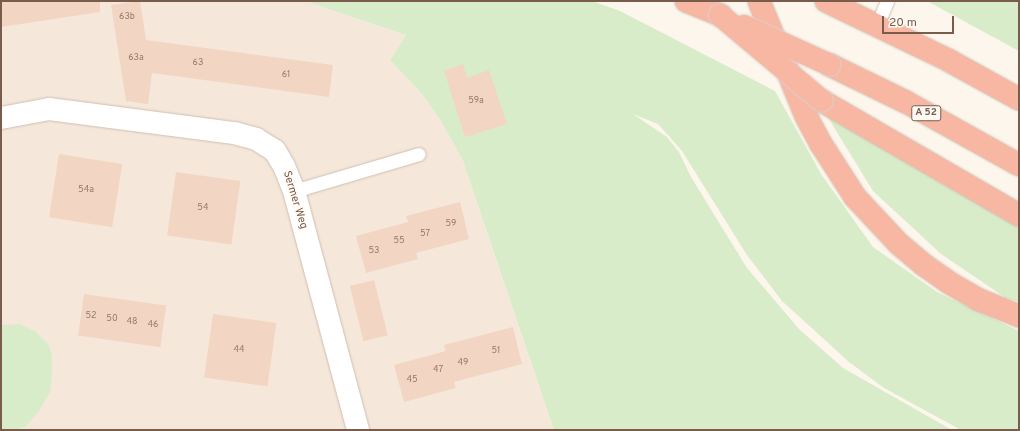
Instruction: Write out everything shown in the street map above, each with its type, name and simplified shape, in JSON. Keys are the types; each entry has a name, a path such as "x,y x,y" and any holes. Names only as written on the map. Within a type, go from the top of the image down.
{"highway":[{"name":"A 52","path":"686,1 830,65 906,102 1019,165"},
{"path":"759,1 806,116 821,144 855,197 900,244 936,273 977,299 1019,316"},
{"path":"826,1 948,60 1019,99"},
{"path":"720,15 822,101 1019,215"},
{"path":"948,60 1019,85"}],"street":[{"name":"Sermer Weg","path":"1,118 49,109 234,133 256,139 275,151 284,166 294,191 358,430"}],"lane":[{"path":"877,26 888,1"},
{"path":"294,191 419,154"}],"shaded area":[{"path":"1,1 305,1 406,35 390,60 422,94 441,121 463,161 554,430 1,430"}],"green space":[{"path":"305,1 592,1 620,11 775,91 821,174 873,247 937,292 1019,331 1019,430 961,430 884,388 849,362 782,301 747,255 682,151 658,124 633,114 667,137 679,152 691,177 747,268 799,329 843,368 952,430 554,430 463,161 441,121 422,94 390,60 406,35"},
{"path":"927,1 1019,1 1019,51"},
{"path":"827,116 1019,226 1019,302 1006,298 941,254 873,191"},
{"path":"20,324 36,332 48,344 52,355 50,392 39,411 26,426 14,430 1,430 1,325"}],"building":[{"path":"1,1 100,1 100,12 1,27"},
{"path":"140,1 146,40 333,65 329,97 152,73 148,104 126,101 111,5"},
{"path":"463,64 467,78 489,70 507,124 465,137 444,71"},
{"path":"59,154 122,164 112,227 49,217"},
{"path":"176,172 240,181 231,244 167,235"},
{"path":"460,202 469,239 416,253 418,259 366,273 356,236 408,222 406,216"},
{"path":"374,280 388,335 364,341 350,286"},
{"path":"84,294 166,306 160,347 78,336"},
{"path":"213,314 276,323 267,386 204,377"},
{"path":"513,327 522,364 454,382 456,388 404,402 394,365 446,351 444,345"}]}
